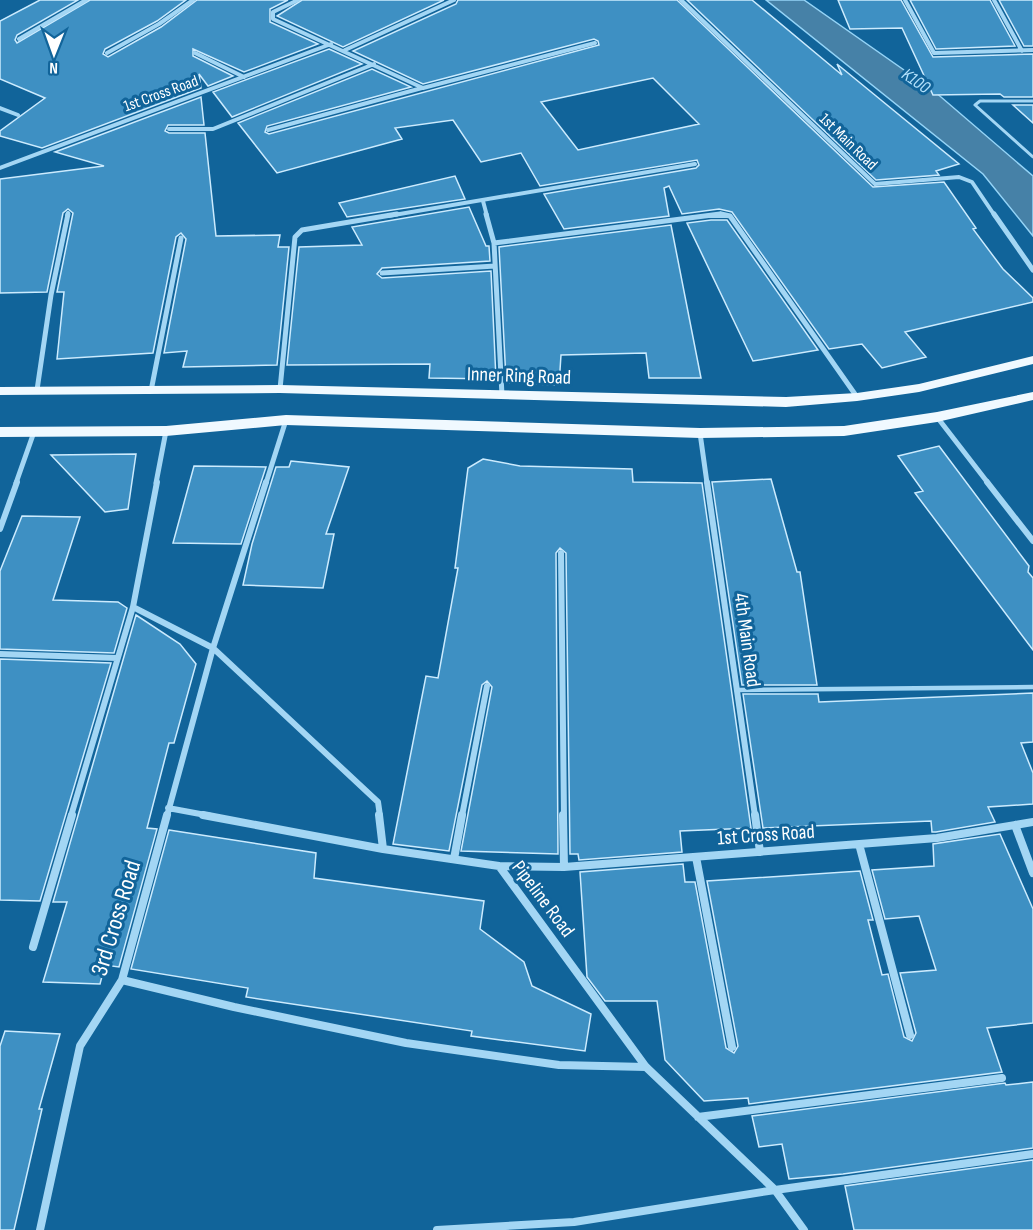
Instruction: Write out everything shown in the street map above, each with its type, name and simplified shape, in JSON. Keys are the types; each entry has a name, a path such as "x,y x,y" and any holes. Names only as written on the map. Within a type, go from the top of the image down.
{"main road":[{"name":"Inner Ring Road","path":"0,390 279,389 786,402 857,397 919,388 1033,360"},
{"path":"0,432 166,430 286,420 700,433 844,431 937,417 1033,396"}],"street":[{"path":"19,39 86,0"},
{"path":"107,53 159,24 192,0"},
{"path":"298,0 273,12 273,19 345,50 423,88"},
{"path":"345,50 454,0"},
{"name":"1st Main Road","path":"681,0 875,184 959,177 972,182 1033,270"},
{"path":"905,0 934,53 1033,50"},
{"path":"994,0 1022,51"},
{"path":"267,130 595,43"},
{"name":"1st Cross Road","path":"0,168 331,44"},
{"path":"195,53 244,77"},
{"path":"169,129 213,129 250,112 374,64"},
{"path":"0,108 18,115"},
{"path":"279,389 292,247 298,233 309,227 483,201 695,164"},
{"path":"483,201 494,243 502,395"},
{"path":"37,390 51,295 68,213"},
{"path":"494,243 721,214 730,216 857,397"},
{"path":"151,391 181,238"},
{"path":"382,273 495,266"},
{"path":"937,417 1033,541"},
{"name":"3rd Cross Road","path":"40,1230 80,1046 122,980 213,648 286,420"},
{"path":"33,947 133,607 166,430"},
{"path":"0,530 34,432"},
{"name":"4th Main Road","path":"700,433 760,852"},
{"path":"561,553 564,867"},
{"path":"133,607 213,648 378,802 383,849"},
{"path":"0,654 117,658"},
{"path":"454,859 488,686"},
{"name":"Pipeline Road","path":"168,808 383,849 499,866 646,1067 775,1190 804,1230"},
{"name":"1st Cross Road","path":"499,866 564,867 937,838 1033,822"},
{"path":"1015,825 1033,873"},
{"path":"859,844 910,1035"},
{"path":"696,857 732,1047"},
{"path":"122,980 234,1007 406,1043 559,1065 646,1067"},
{"path":"698,1117 1002,1078"},
{"path":"437,1230 574,1222 775,1190 1033,1154"}],"lane":[{"path":"1033,100 980,101 975,105 1033,157"},
{"path":"737,690 1033,687"}],"water":[{"name":"K100","path":"766,0 804,0 934,91 1033,176 1033,236 983,174"}],"building":[{"path":"40,0 78,0 17,35 15,40 17,43 90,0 186,0 157,21 105,49 103,54 108,57 161,27 197,0 288,0 270,9 270,22 318,44 244,72 193,49 193,56 233,76 208,86 199,74 201,88 42,148 0,136 0,131 45,98 0,79 0,21"},
{"path":"302,0 444,0 343,47 277,16"},
{"path":"458,0 677,0 873,187 944,182 976,228 973,229 1003,269 1033,298 1033,302 905,332 926,357 882,368 862,344 829,349 732,212 719,209 682,214 669,186 664,188 669,216 564,229 544,194 696,168 699,165 697,160 540,186 521,153 481,162 453,120 395,128 402,139 277,173 238,123 372,69 411,87 267,126 265,132 269,134 599,45 594,39 423,84 353,51 456,4","holes":["653,78 699,124 578,150 541,102"]},
{"path":"687,0 752,0 842,75 837,64 959,164 936,171 939,175 876,180"},
{"path":"838,0 901,0 933,57 1033,54 1033,97 1004,97 1000,94 933,95 902,28 850,29"},
{"path":"910,0 990,0 1015,46 936,49"},
{"path":"999,0 1033,0 1033,46 1024,46"},
{"path":"329,49 362,64 232,117 213,92"},
{"path":"201,97 204,125 168,125 165,131 205,133 216,236 280,235 278,247 289,247 277,365 183,367 187,351 164,353 186,239 181,233 176,237 153,353 57,359 64,292 57,292 73,213 68,209 63,213 47,292 0,293 0,179 104,166 55,152"},
{"path":"1013,105 1033,105 1033,123"},
{"path":"455,176 465,199 347,217 339,203"},
{"path":"469,207 486,246 489,246 490,261 382,268 377,274 382,278 491,271 496,379 429,378 430,364 287,365 299,247 362,245 352,227"},
{"path":"727,220 818,350 753,361 687,223"},
{"path":"671,225 701,378 649,378 646,353 561,355 559,385 509,383 509,379 506,379 499,247"},
{"path":"939,446 1029,566 1028,572 1033,578 1033,650 915,493 923,491 898,456"},
{"path":"136,454 128,509 105,512 51,455"},
{"path":"483,459 520,466 632,469 633,482 702,483 751,828 680,831 682,852 579,860 578,854 570,854 566,553 560,548 556,553 558,854 461,851 492,687 487,681 482,685 449,851 393,844 426,676 438,678 458,568 455,568 468,468"},
{"path":"291,461 349,467 326,534 334,534 323,588 243,585 252,544 276,467 289,467"},
{"path":"194,466 266,467 241,544 173,543"},
{"path":"771,479 797,572 800,572 817,685 742,685 712,482"},
{"path":"22,516 80,517 53,600 118,602 127,608 114,653 0,649 0,571"},
{"path":"136,615 180,644 196,664 174,743 169,743 147,828 157,829 119,967 105,965 100,984 43,982 67,902 53,902"},
{"path":"0,659 111,663 40,901 0,900"},
{"path":"1033,693 1033,742 1021,743 1033,773 1033,804 988,807 995,822 936,832 932,832 931,821 763,828 743,694 818,694 819,702"},
{"path":"169,830 316,853 314,878 484,901 480,929 524,962 532,986 591,1014 585,1051 471,1036 472,1031 246,997 248,988 131,969"},
{"path":"1000,834 1033,909 1033,1023 987,1028 1002,1072 749,1104 748,1098 704,1101 665,1060 657,1001 605,1001 587,977 580,872 683,864 685,882 695,882 726,1048 734,1053 738,1046 707,881 860,871 873,920 868,920 882,975 888,974 904,1037 912,1041 916,1033 900,973 936,970 919,916 885,919 872,870 934,866 933,844"},
{"path":"5,1031 60,1034 39,1109 42,1109 14,1230 0,1230 0,1046"},
{"path":"1033,1082 1033,1148 843,1174 789,1179 782,1144 759,1147 752,1116 1005,1083 1006,1085"},
{"path":"1033,1160 1033,1230 854,1230 845,1186"}]}
